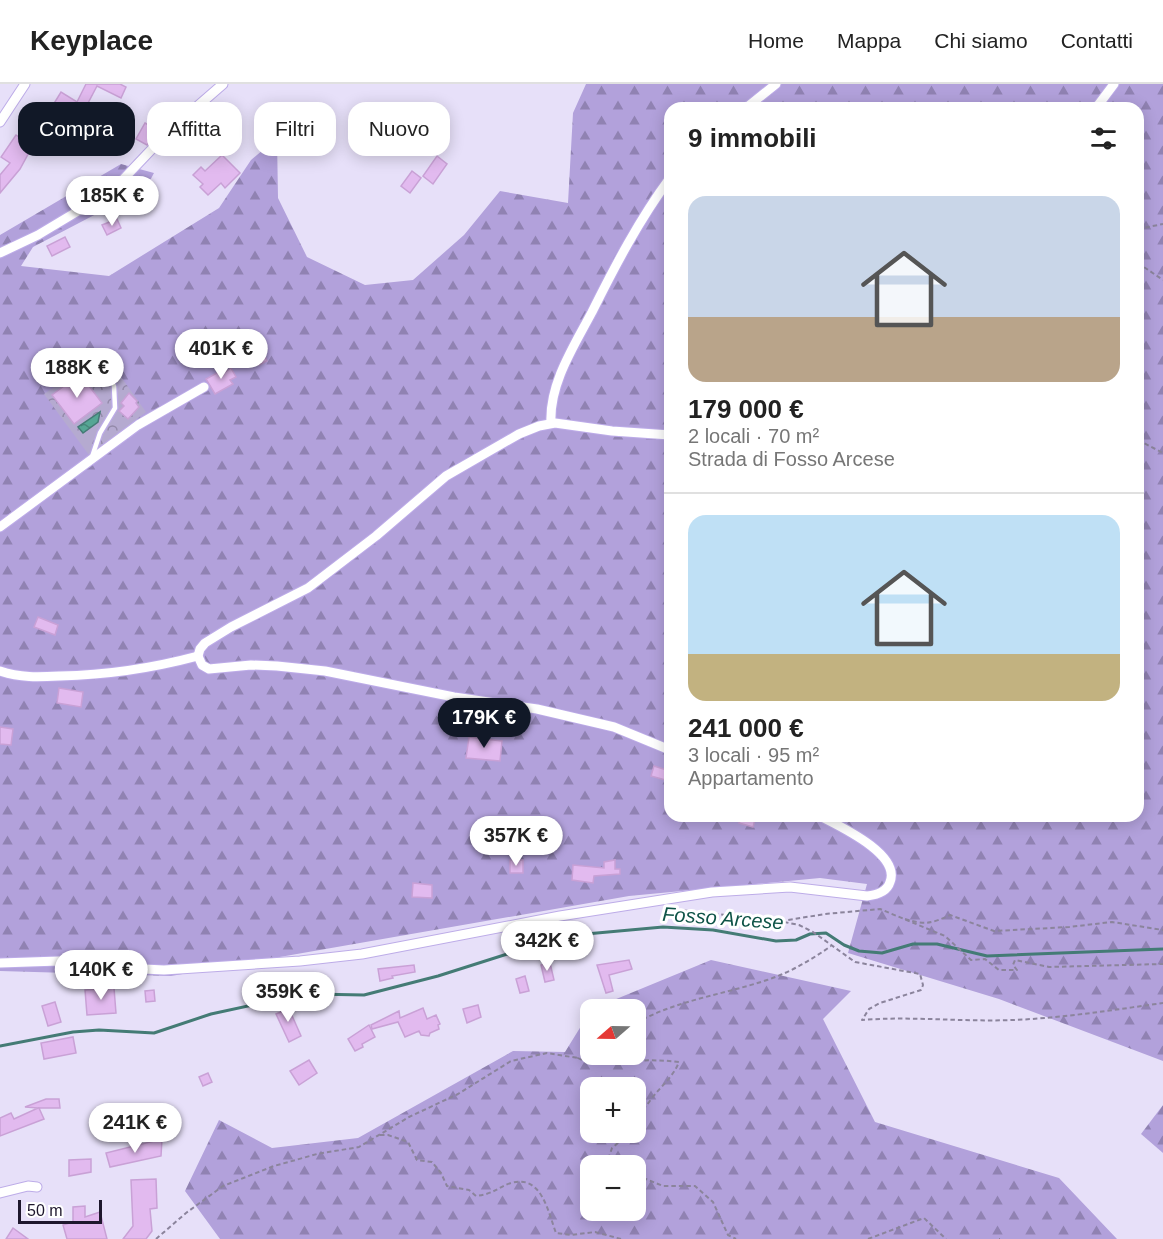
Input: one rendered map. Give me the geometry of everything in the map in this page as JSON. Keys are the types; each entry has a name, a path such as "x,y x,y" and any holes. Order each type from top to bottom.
{"street":[{"path":"0,122 25,84"},
{"path":"0,252 38,235 113,190 169,131 224,84"},
{"path":"754,102 776,84"},
{"path":"1100,102 1114,84"},
{"path":"551,423 552,401 570,355 616,265 664,187"},
{"path":"0,527 155,414 204,387"},
{"path":"664,435 551,423 519,434 462,466 439,482 376,536 308,588 218,635 202,646 198,656 202,664 209,669 259,665 285,666 368,679 465,699 547,710 614,727 664,748"},
{"path":"0,671 25,676 94,675 153,667 198,656"},
{"path":"0,963 59,961 123,968 174,970 334,958 371,953 560,916 712,892 767,887 815,889 867,896 876,895 887,888 891,881 891,874 883,857 855,835 831,822"},
{"path":"0,1193 28,1186 37,1187"}],"lane":[{"path":"91,459 100,433 115,408 114,386"}],"path":[{"path":"1144,228 1163,224"},
{"path":"1144,267 1163,280"},
{"path":"1144,443 1163,453"},
{"path":"653,902 674,911 782,921 799,925 855,962 920,974 921,990 868,1009 862,1020 893,1017 1013,1020 1093,1013 1163,1003"},
{"path":"782,921 880,909 945,936 971,960 985,959 999,970 1017,970 1013,965 1015,960 1049,967 1163,964"},
{"path":"896,916 921,924 933,923 950,915 994,931 1112,922 1163,930"},
{"path":"646,1018 685,1001 767,980 801,967 831,946"},
{"path":"156,1239 223,1186 274,1166 317,1154 359,1147 409,1117 458,1094 511,1061 547,1053 578,1058 585,1062 679,1062 675,1073 646,1108"},
{"path":"379,1136 388,1135 408,1142 417,1160 432,1162 441,1173 447,1186 469,1190 477,1196 489,1195 512,1182 530,1183 540,1191 556,1233 571,1235 595,1232 621,1239"},
{"path":"610,1155 612,1148 618,1143"},
{"path":"646,1179 663,1186 695,1186 713,1202 728,1235 736,1239"},
{"path":"868,1239 924,1218 946,1239"}],"green space":[{"path":"586,84 1163,84 1163,1061 999,999 848,953 867,884 820,878 629,896 171,976 0,971 0,235 121,164 154,173 146,188 33,247 21,266 109,276 219,208 256,156 277,156 278,198 307,257 365,285 413,280 464,235 500,191 568,203 573,113"},
{"path":"104,353 146,412 89,455 44,394","holes":["79,374 101,403 74,424 52,395"]},
{"path":"711,960 851,991 823,1019 875,1122 1059,1178 1117,1239 220,1239 185,1191 219,1120 272,1148 358,1138 513,1051 565,1052 580,1028 580,1065 646,1065 646,999 616,999"},
{"path":"1163,1105 1163,1153 1141,1134"}],"water":[{"path":"100,412 98,422 83,433 78,427"}],"building":[{"path":"86,84 120,84 126,87 121,98 97,86 89,102 77,102"},
{"path":"61,92 77,102 55,102"},
{"path":"145,123 147,124 147,145 136,139"},
{"path":"16,135 18,136 18,156 27,156 20,169 0,193 0,175 10,163 1,157"},
{"path":"223,156 240,173 225,188 221,183 208,195 200,187 203,184 193,175 201,167 205,171"},
{"path":"437,156 447,164 433,184 423,176"},
{"path":"412,171 421,178 410,193 401,186"},
{"path":"117,219 121,228 107,235 102,225"},
{"path":"65,237 70,247 52,256 47,246"},
{"path":"262,350 267,361 259,365 254,354"},
{"path":"231,368 236,377 230,380 233,384 215,394 206,379 224,369 225,372"},
{"path":"80,374 102,403 74,424 52,395"},
{"path":"129,393 137,401 139,407 128,419 119,411 124,406 121,403"},
{"path":"38,617 58,625 55,635 34,627"},
{"path":"59,688 83,692 81,707 57,703"},
{"path":"0,727 13,729 11,745 0,744"},
{"path":"469,737 502,741 500,761 466,758"},
{"path":"654,766 664,769 664,780 651,776"},
{"path":"739,822 754,822 753,827"},
{"path":"510,860 523,860 523,873 510,873"},
{"path":"615,860 615,869 620,869 620,874 594,876 593,883 572,880 573,865 604,868 604,862"},
{"path":"413,883 432,885 432,898 412,897"},
{"path":"629,960 632,969 609,975 613,991 606,993 597,965"},
{"path":"550,963 554,980 545,982 541,965"},
{"path":"414,965 415,972 392,976 393,978 380,981 378,969"},
{"path":"525,976 529,991 520,993 516,979"},
{"path":"114,988 116,1013 87,1015 85,990"},
{"path":"154,990 155,1001 146,1002 145,991"},
{"path":"55,1002 61,1022 48,1026 42,1006"},
{"path":"286,1002 301,1036 289,1042 276,1014 281,1012 278,1005"},
{"path":"478,1005 481,1017 467,1023 463,1009"},
{"path":"423,1008 427,1019 436,1015 440,1024 439,1029 430,1033 429,1036 421,1035 419,1031 405,1037 398,1022 372,1029 371,1025 399,1011 400,1018"},
{"path":"369,1025 375,1037 355,1051 348,1039"},
{"path":"73,1037 76,1053 44,1059 41,1043"},
{"path":"309,1060 317,1073 299,1085 290,1071"},
{"path":"208,1073 212,1082 203,1086 199,1077"},
{"path":"46,1099 59,1099 60,1108 39,1108 44,1119 0,1136 0,1118 11,1113 14,1119 38,1108 25,1107"},
{"path":"162,1139 161,1156 110,1167 106,1153"},
{"path":"91,1159 91,1172 69,1176 69,1160"},
{"path":"156,1179 157,1208 150,1209 152,1231 146,1239 123,1239 133,1226 131,1180"},
{"path":"85,1206 85,1217 100,1212 107,1239 67,1239 63,1225 73,1222 73,1207"},
{"path":"13,1228 28,1239 6,1239"}],"waterway":[{"name":"Fosso Arcese","path":"0,1046 73,1032 99,1030 154,1033 211,1014 266,1002 312,994 364,995 438,976 564,936 663,927 713,930 776,941 796,940 810,934 826,933 844,945 859,951 882,953 913,944 937,944 987,956 1163,949"}]}
